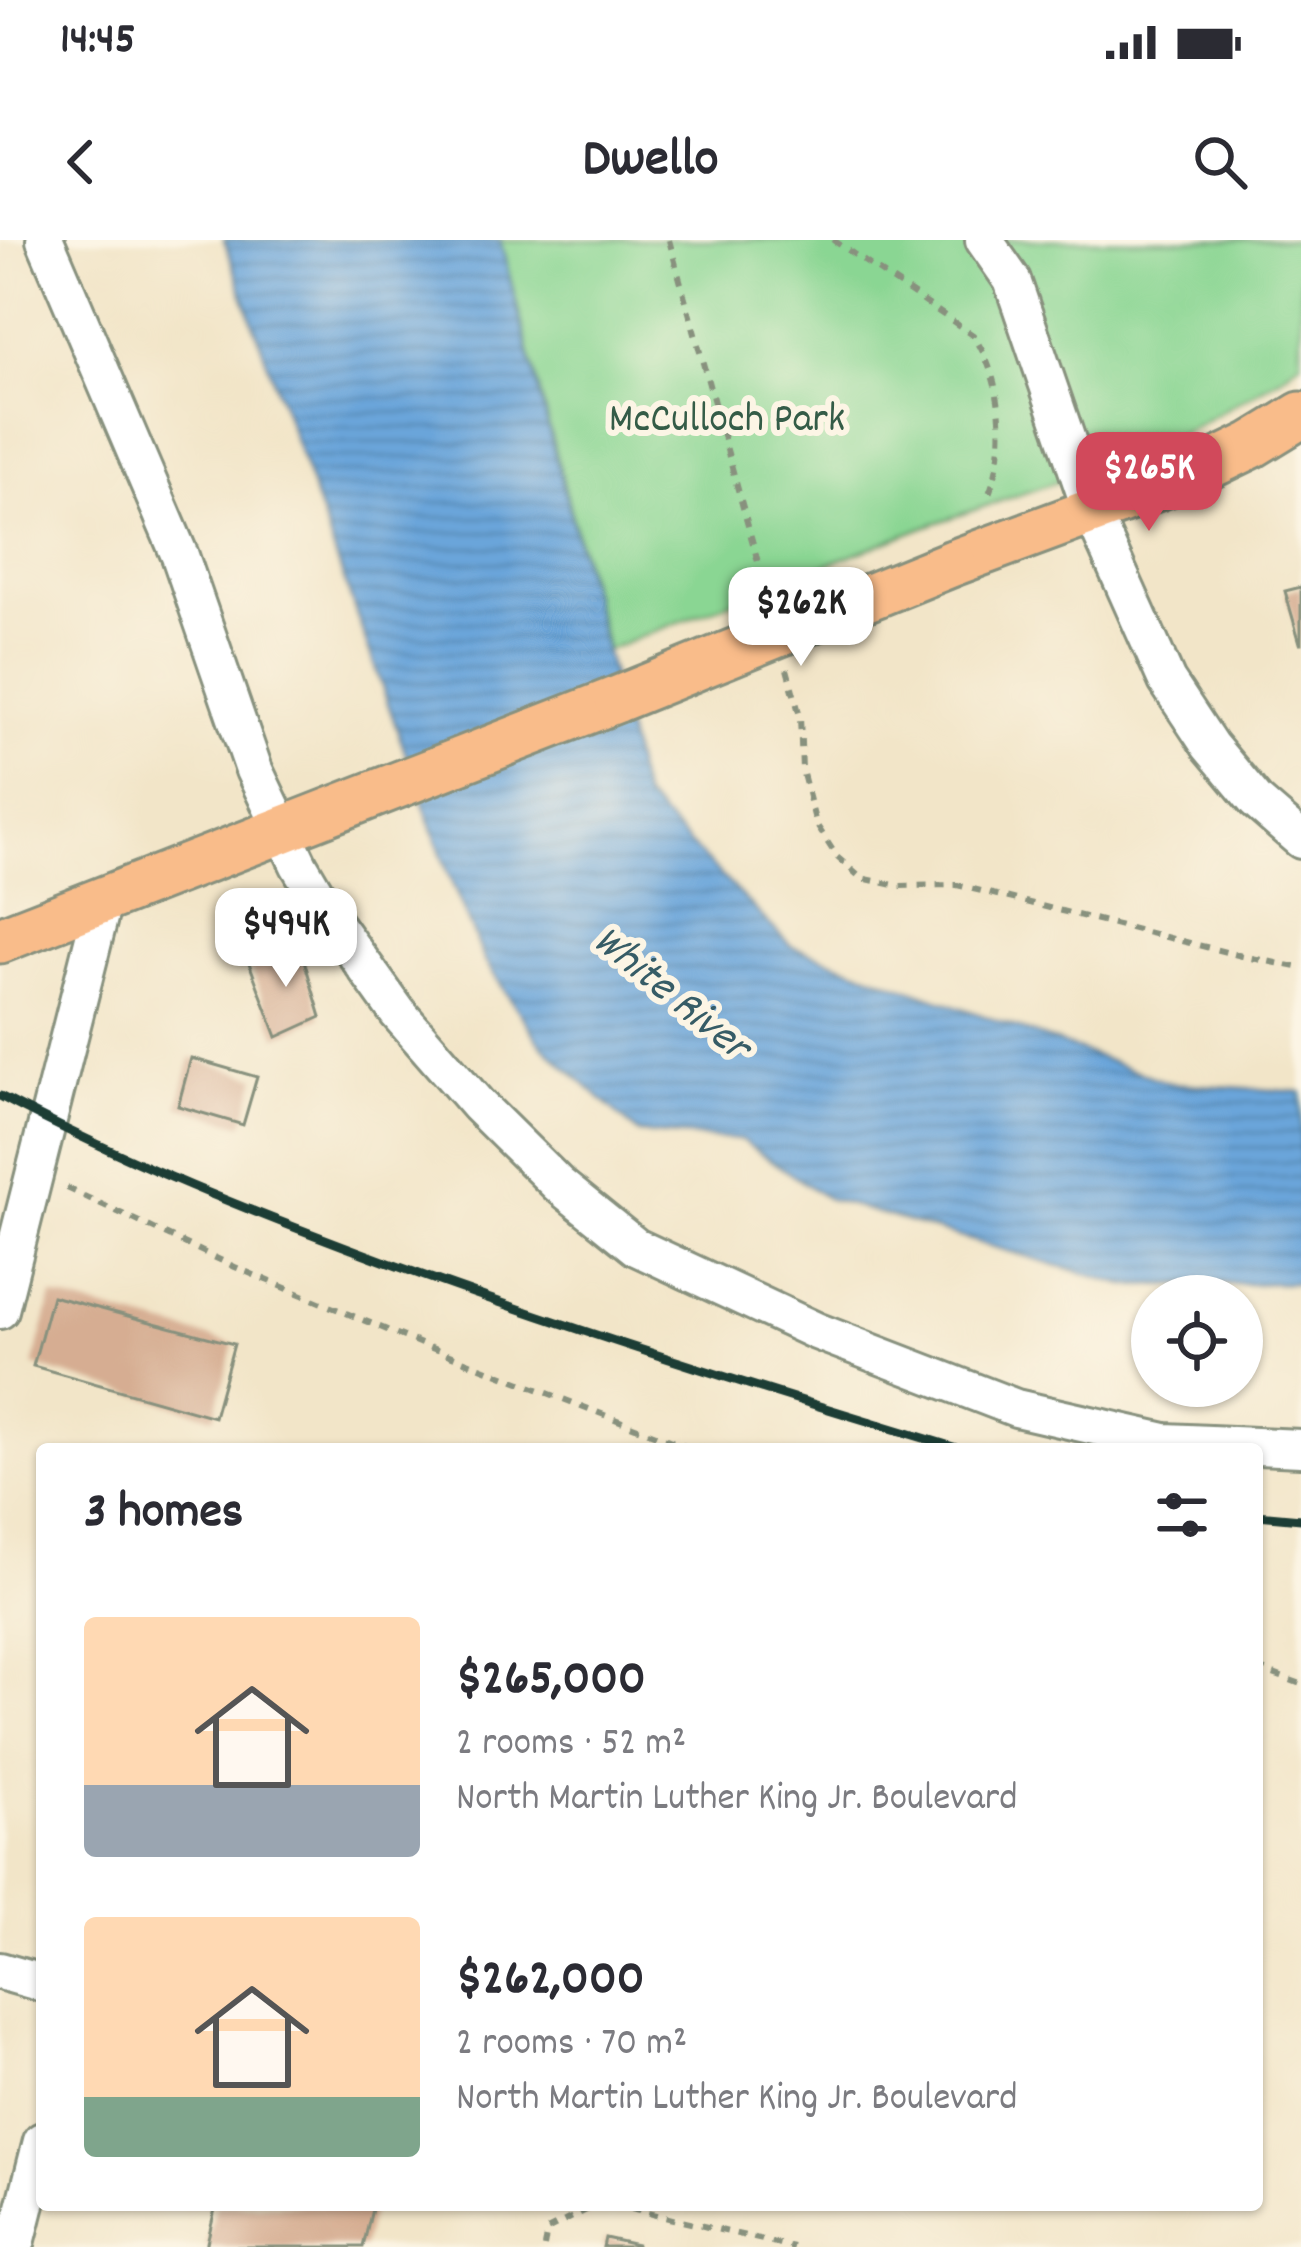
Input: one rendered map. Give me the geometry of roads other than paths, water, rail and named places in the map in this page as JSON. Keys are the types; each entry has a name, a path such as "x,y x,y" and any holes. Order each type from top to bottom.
{"main road":[{"path":"0,940 953,563 1188,476 1301,415"}],"street":[{"path":"46,240 180,556 254,770 296,826 330,918 398,1013 478,1105 559,1185 636,1246 815,1331 1016,1408 1188,1443"},
{"path":"984,240 1012,280 1092,513 1167,681 1210,746 1256,801 1301,840"},
{"path":"0,1310 104,898"},
{"path":"1263,1446 1301,1448"},
{"path":"0,1971 36,1981"},
{"path":"15,2247 36,2164"}],"water":[{"name":"White River","path":"224,240 500,240 643,797 791,946 1169,1083 1301,1092 1301,1283 1263,1284 1263,1275 1131,1275 1128,1286 826,1198 741,1140 638,1133 541,1044 485,961 449,876"}],"railway":[{"path":"0,1096 190,1185 386,1262 672,1360 941,1443"},
{"path":"1263,1516 1301,1519"}],"park label":[{"name":"McCulloch Park","path":"727,415"}]}
